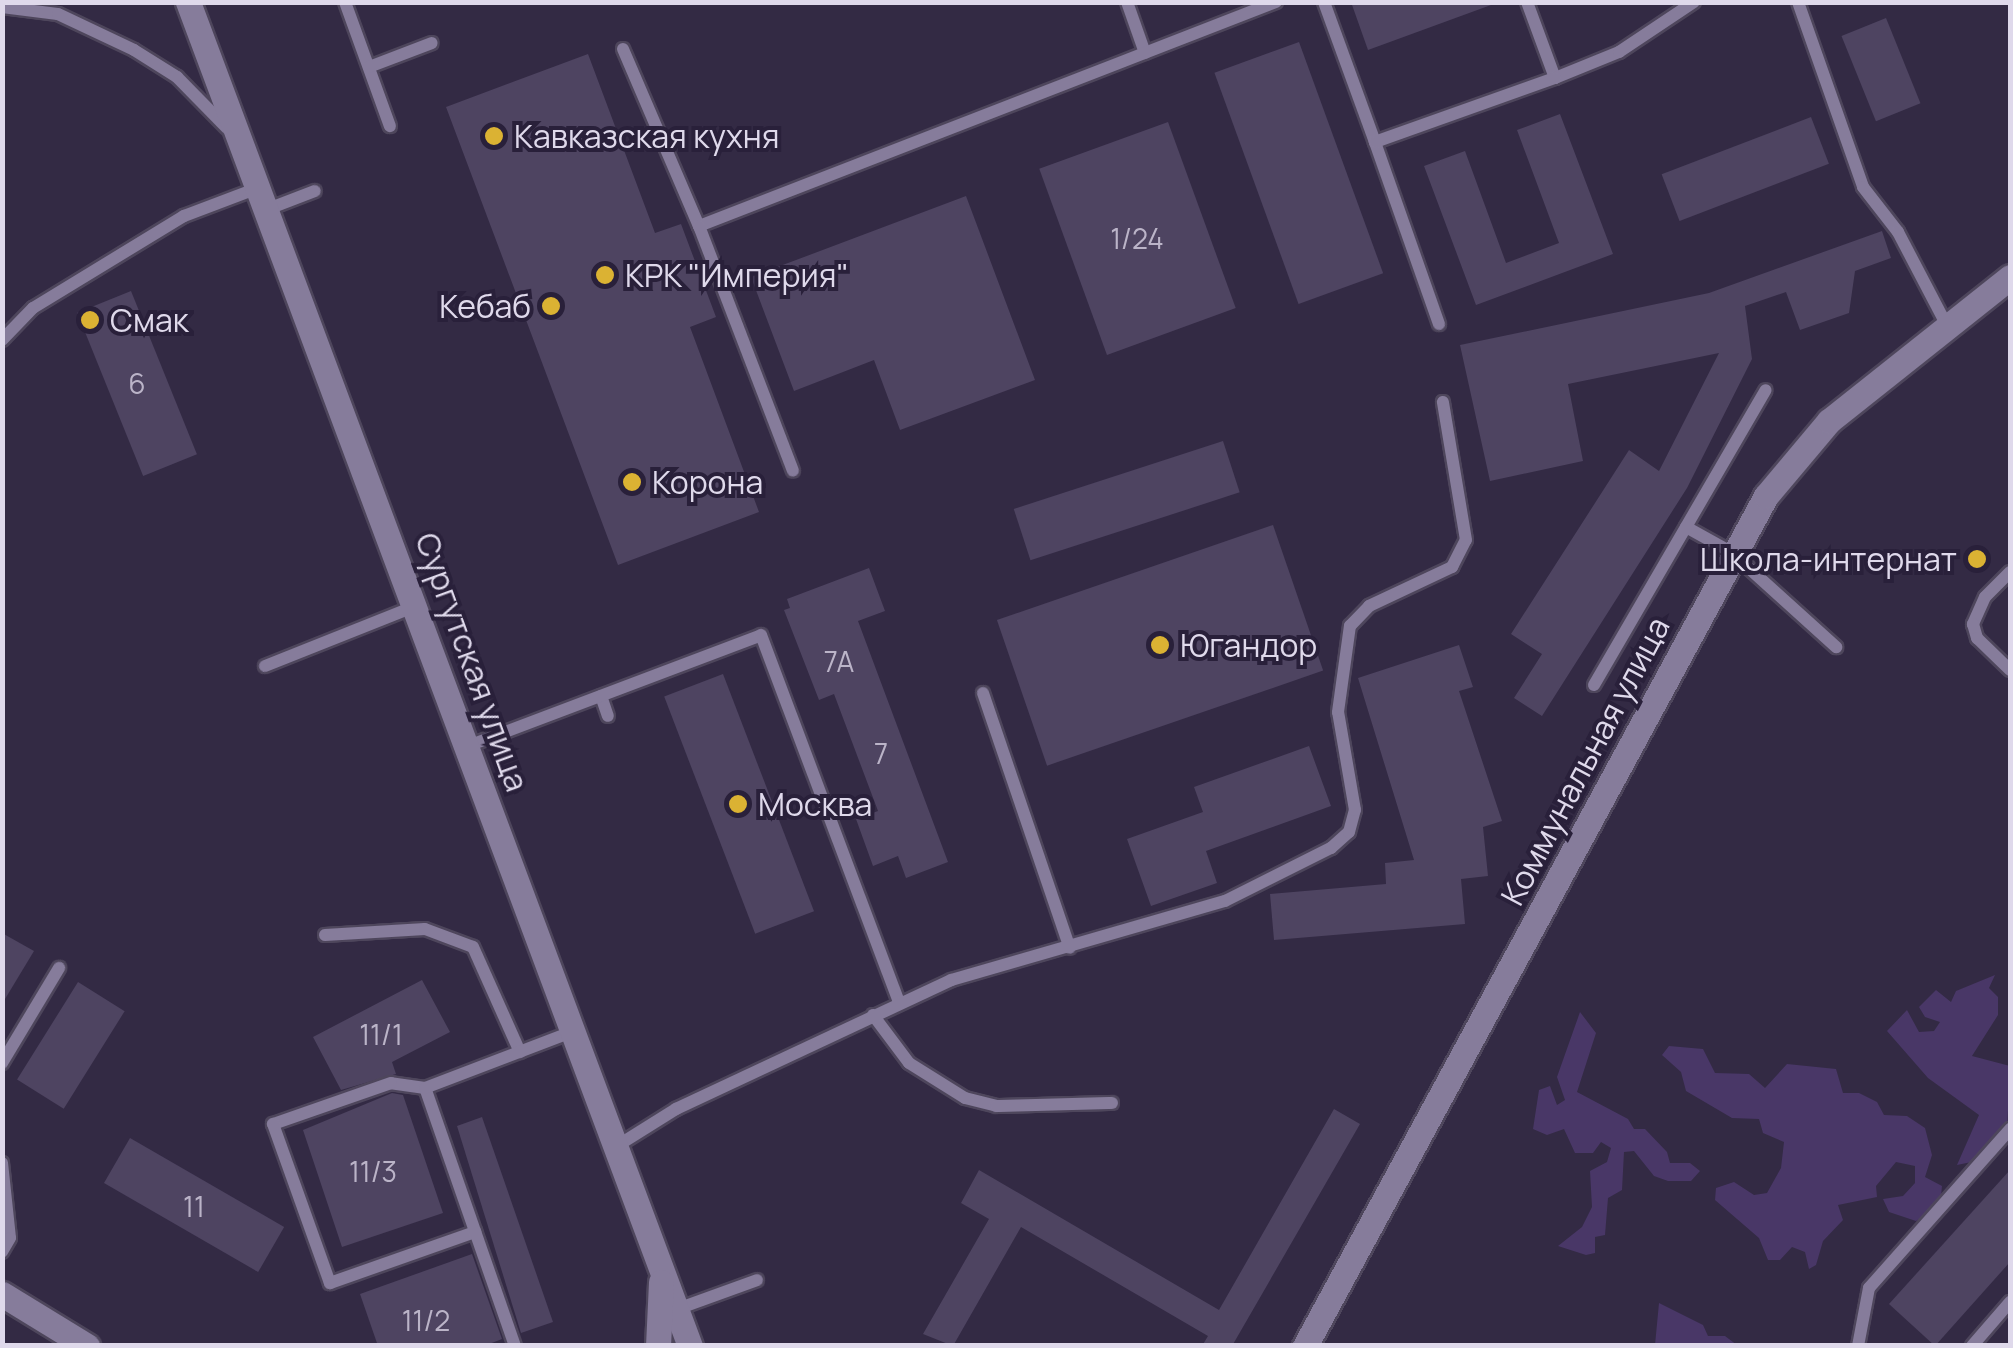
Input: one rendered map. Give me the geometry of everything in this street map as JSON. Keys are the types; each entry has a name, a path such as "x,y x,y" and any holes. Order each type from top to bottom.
{"main road":[{"name":"Сургутская улица","path":"188,4 264,198 690,1346"},
{"name":"Коммунальная улица","path":"1304,1346 1731,552 1766,496 1829,421 1946,324 2010,277"},
{"path":"658,1346 662,1267"},
{"path":"5,1302 87,1346"}],"lane":[{"path":"344,2 390,126"},
{"path":"1127,2 1145,53"},
{"path":"699,226 1276,2"},
{"path":"1324,2 1438,324"},
{"path":"1527,2 1556,78"},
{"path":"1375,142 1619,52 1694,2"},
{"path":"1798,2 1863,186 1898,232 1946,324"},
{"path":"2,7 58,14 134,50 177,76 246,151"},
{"path":"368,67 432,43"},
{"path":"623,49 699,226 793,471"},
{"path":"2,340 33,308 184,216 315,191"},
{"path":"1594,685 1766,390"},
{"path":"617,1146 676,1109 899,1003 993,964 1070,948 1226,901 1331,848 1349,832 1355,810 1338,712 1350,626 1369,606 1452,567 1466,540 1443,402"},
{"path":"1686,527 1731,552 1836,647"},
{"path":"2010,572 1985,597 1973,624 1977,638 2010,670"},
{"path":"265,666 416,606"},
{"path":"468,746 762,635 899,1003"},
{"path":"983,693 1070,948"},
{"path":"601,696 608,716"},
{"path":"325,935 425,929 473,947 487,966 520,1052"},
{"path":"2,1063 59,968"},
{"path":"873,1015 910,1063 966,1098 996,1106 1112,1103"},
{"path":"475,1232 330,1283 273,1124 391,1084 424,1088 574,1031"},
{"path":"424,1088 515,1346"},
{"path":"1858,1346 1857,1322 1869,1288 2010,1129"},
{"path":"2,1163 10,1238 2,1252"},
{"path":"677,1309 757,1280"},
{"path":"1972,1346 2010,1302"}],"shaded area":[{"path":"1995,975 1989,988 1998,997 1998,1015 1972,1056 2010,1066 2007,1132 1981,1160 1957,1165 1979,1115 1928,1078 1887,1031 1907,1010 1919,1032 1934,1031 1940,1022 1925,1017 1919,1007 1936,990 1951,1002 1956,991"},
{"path":"1580,1012 1596,1033 1577,1092 1628,1119 1634,1129 1645,1129 1667,1152 1670,1163 1690,1163 1700,1171 1691,1181 1668,1181 1654,1176 1634,1151 1624,1152 1622,1190 1608,1198 1605,1235 1595,1237 1595,1253 1586,1255 1558,1246 1582,1227 1592,1207 1590,1171 1607,1162 1611,1148 1601,1142 1593,1153 1575,1153 1564,1129 1547,1135 1533,1129 1539,1090 1550,1086 1557,1105 1565,1100 1557,1077"},
{"path":"1669,1046 1703,1049 1715,1073 1749,1074 1765,1088 1787,1064 1836,1069 1843,1093 1859,1093 1877,1102 1884,1115 1907,1116 1925,1128 1932,1155 1925,1177 1942,1186 1940,1206 1916,1221 1889,1212 1883,1199 1903,1196 1915,1183 1915,1166 1896,1162 1876,1186 1877,1197 1838,1205 1843,1220 1823,1241 1816,1265 1809,1269 1805,1252 1792,1247 1780,1260 1768,1260 1759,1238 1715,1200 1716,1188 1734,1182 1754,1195 1767,1193 1781,1168 1784,1142 1763,1133 1759,1119 1732,1118 1686,1091 1681,1072 1662,1055"},
{"path":"1659,1303 1703,1325 1708,1336 1725,1336 1737,1345 1655,1345"}],"building":[{"path":"1351,2 1491,2 1491,5 1368,50"},
{"path":"1886,18 1920,103 1876,121 1841,36"},
{"path":"1299,42 1383,273 1299,304 1214,73"},
{"name":"КРК \"Империя\"","path":"588,54 655,233 681,224 716,317 690,327 759,512 618,565 446,107"},
{"path":"1560,114 1613,254 1476,305 1424,166 1465,151 1506,263 1559,243 1517,130"},
{"path":"1811,117 1829,164 1680,221 1662,174"},
{"path":"1168,122 1236,308 1107,355 1039,169"},
{"path":"966,196 1035,380 900,430 874,360 794,391 751,277"},
{"path":"1882,231 1891,258 1855,271 1849,313 1800,330 1786,292 1745,306 1752,359 1687,488 1542,716 1514,698 1542,654 1511,634 1629,450 1659,471 1719,353 1568,384 1583,461 1490,481 1460,345 1709,293"},
{"path":"131,291 197,454 143,476 77,313"},
{"path":"1223,441 1240,492 1030,560 1014,509"},
{"name":"Югандор","path":"1273,525 1323,671 1047,766 997,620"},
{"path":"869,568 885,611 858,621 948,862 906,878 898,856 873,866 856,819 878,811 834,694 819,700 784,610 790,608 787,599"},
{"path":"1459,645 1473,687 1459,691 1502,821 1483,827 1488,876 1461,879 1465,924 1274,940 1270,894 1386,884 1385,863 1414,860 1358,678"},
{"path":"723,674 814,911 755,934 664,697"},
{"path":"1309,746 1331,806 1206,851 1217,883 1151,906 1127,839 1203,812 1194,787"},
{"path":"2,933 34,951 2,1004"},
{"path":"422,980 450,1032 392,1062 396,1074 341,1090 313,1037"},
{"path":"78,982 125,1011 64,1109 17,1080"},
{"path":"392,1093 403,1095 443,1213 342,1247 303,1130"},
{"path":"1334,1109 1360,1124 1232,1346 1202,1346 1208,1336 1021,1227 953,1346 923,1334 989,1219 961,1203 979,1170 1219,1310"},
{"path":"482,1117 553,1322 521,1333 457,1126"},
{"path":"130,1138 284,1227 258,1272 104,1183"},
{"path":"2010,1170 2010,1262 1935,1346 1889,1304"},
{"path":"472,1254 502,1339 484,1346 378,1346 360,1294"}],"place":[{"name":"Кавказская кухня","path":"494,136"},
{"name":"КРК \"Империя\"","path":"605,275"},
{"name":"Кебаб","path":"551,306"},
{"name":"Смак","path":"90,320"},
{"name":"Корона","path":"632,482"},
{"name":"Школа-интернат","path":"1977,559"},
{"name":"Югандор","path":"1160,645"},
{"name":"Москва","path":"738,804"}]}
